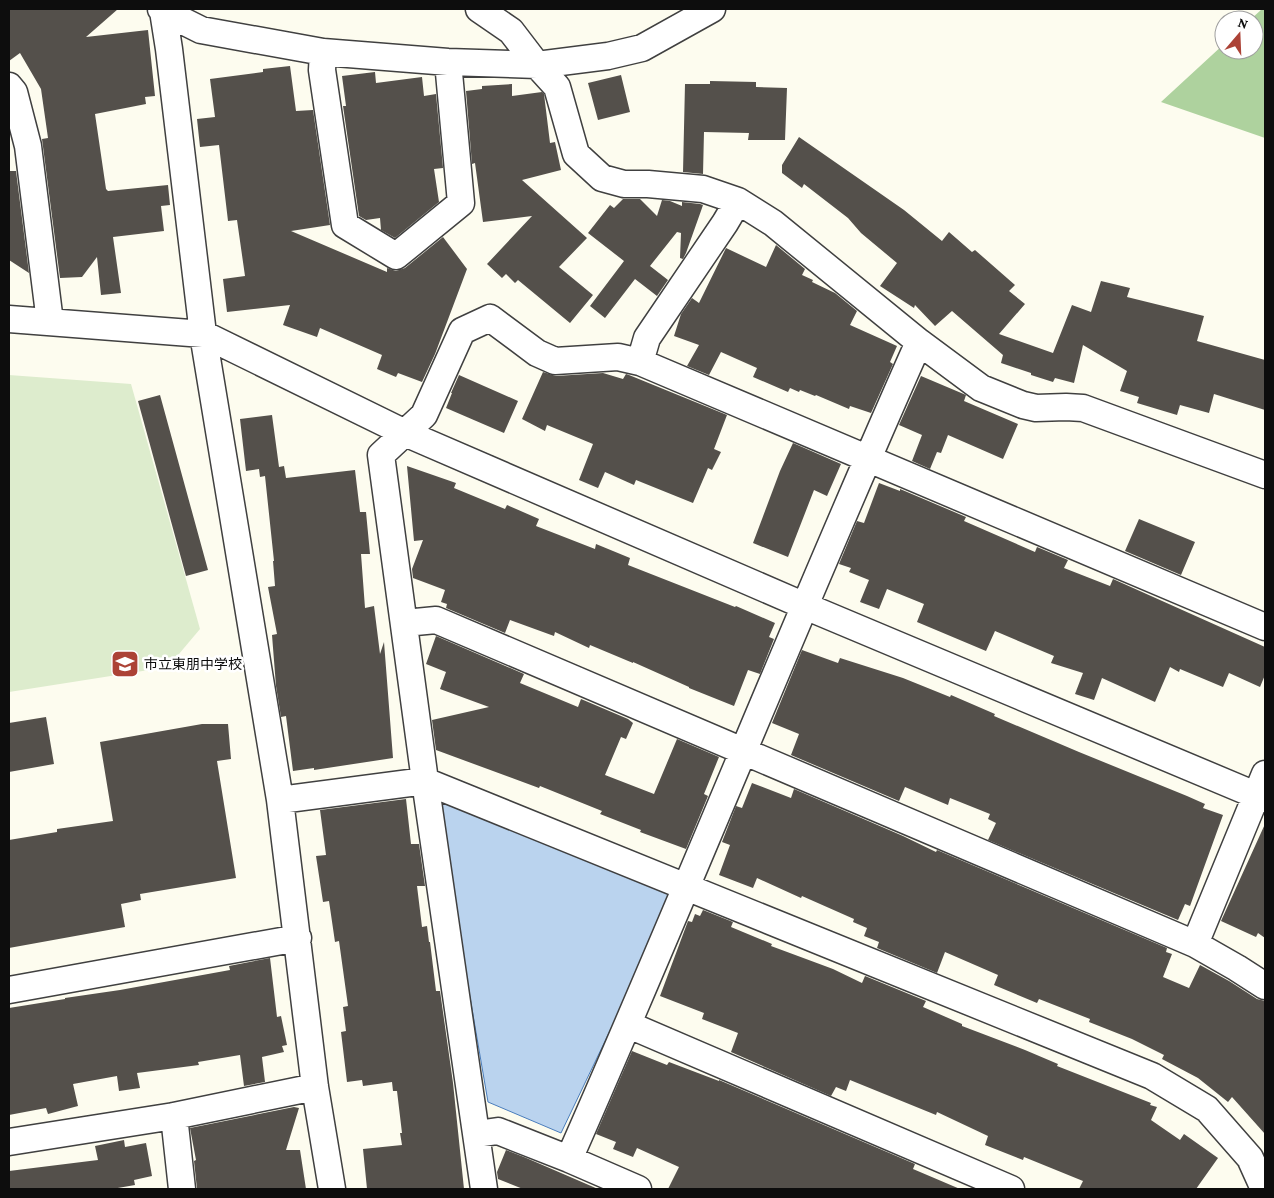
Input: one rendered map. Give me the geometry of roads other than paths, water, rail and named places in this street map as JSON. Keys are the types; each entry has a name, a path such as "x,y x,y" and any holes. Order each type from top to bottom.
{"street":[{"path":"162,9 201,30 323,52 448,62 537,66 608,56 642,48 712,9"},
{"path":"162,9 169,49 203,334 280,800 315,1087 332,1189"},
{"path":"479,9 511,31 537,66 556,87 576,154 602,178 624,184 648,184 703,189 738,201 773,223 919,342 981,388 1023,405 1036,408 1083,408 1265,474"},
{"path":"323,52 322,70 345,225 396,256 462,203 448,62"},
{"path":"9,86 14,92 18,146 50,322"},
{"path":"640,362 647,338 738,201"},
{"path":"9,318 203,334 406,433 805,606 1262,789 1195,944"},
{"path":"484,1189 425,781 381,456 424,415 462,331 490,318 538,353 556,361 618,357 640,362 1265,627"},
{"path":"570,1159 629,1025 867,458 919,342"},
{"path":"405,623 436,620 1195,944 1238,968 1265,986"},
{"path":"280,800 425,781 1152,1076 1207,1109 1250,1158 1264,1189"},
{"path":"9,990 298,938"},
{"path":"629,1025 1011,1189"},
{"path":"9,1142 174,1116 315,1087"},
{"path":"174,1116 182,1189"},
{"path":"477,1134 498,1131 570,1159 638,1189"}],"water":[{"path":"435,793 676,893 561,1133 488,1102"}],"place":[{"name":"市立東朋中学校","path":"125,664"}]}
